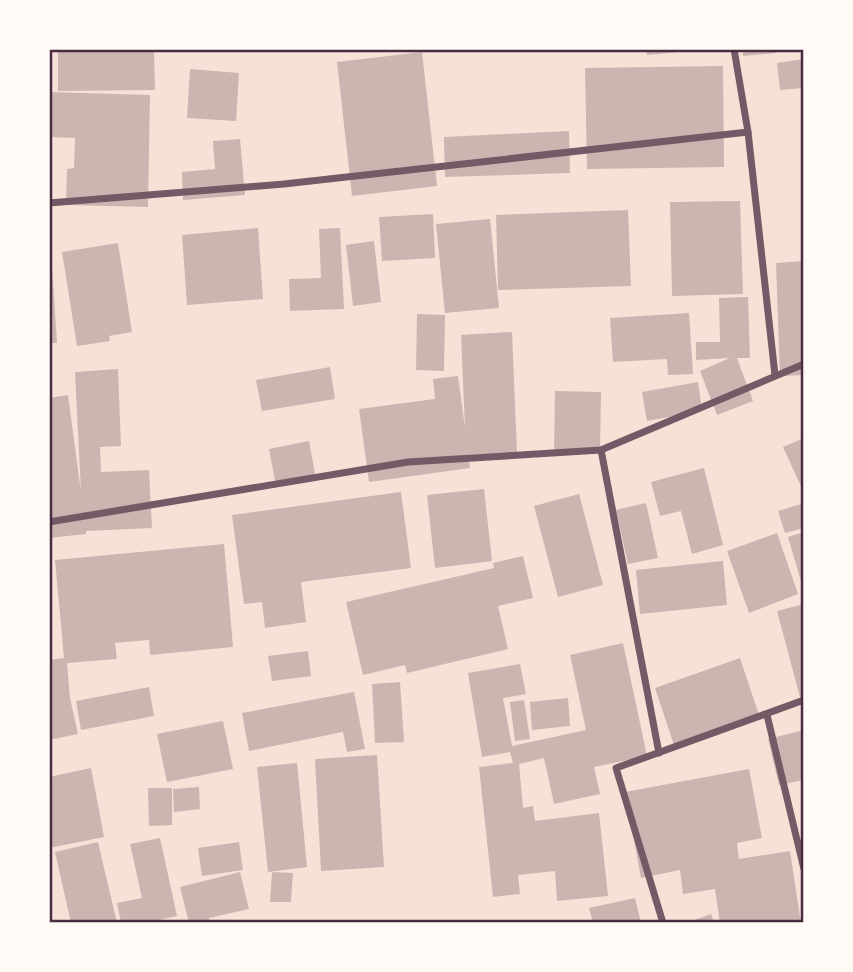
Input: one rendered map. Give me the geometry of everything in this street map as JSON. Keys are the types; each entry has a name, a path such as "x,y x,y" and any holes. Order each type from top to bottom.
{"street":[{"path":"734,49 748,132 775,376"},
{"path":"49,203 284,184 748,132"},
{"path":"49,522 408,462 601,450 804,364"},
{"path":"601,450 659,752"},
{"path":"663,923 616,768 767,715 804,699"},
{"path":"767,715 804,869"}],"building":[{"path":"58,49 154,49 155,90 58,91"},
{"path":"646,49 690,49 690,51 647,55"},
{"path":"743,49 776,49 776,53 743,56"},
{"path":"422,52 437,186 352,196 337,62"},
{"path":"804,59 804,88 780,90 777,63"},
{"path":"723,66 724,167 587,169 585,68"},
{"path":"190,69 239,73 236,121 187,118"},
{"path":"49,92 150,95 148,207 66,205 67,169 74,168 75,138 49,137"},
{"path":"569,131 570,173 445,177 444,137"},
{"path":"240,139 245,195 183,200 182,172 215,169 213,141"},
{"path":"740,201 743,294 672,296 670,202"},
{"path":"628,210 631,286 498,290 496,215"},
{"path":"433,214 435,258 382,261 379,217"},
{"path":"490,219 499,308 445,313 436,224"},
{"path":"258,228 263,299 187,305 182,235"},
{"path":"340,228 344,309 290,311 289,279 321,278 319,229"},
{"path":"374,241 381,302 353,306 346,245"},
{"path":"118,243 132,332 109,336 110,341 77,346 62,252"},
{"path":"51,249 57,343 49,343"},
{"path":"804,261 804,375 780,376 776,263"},
{"path":"748,297 750,358 737,358 753,401 717,415 700,371 730,358 696,360 696,342 720,342 719,298"},
{"path":"689,313 693,374 668,375 667,359 613,362 610,318"},
{"path":"417,314 445,315 444,371 416,370"},
{"path":"512,332 517,453 468,455 470,468 369,482 359,409 435,399 433,379 458,376 465,428 461,335"},
{"path":"330,367 335,399 262,411 256,380"},
{"path":"118,369 121,446 100,447 101,472 149,470 152,528 86,531 86,534 49,538 49,398 68,395 81,492 75,372"},
{"path":"698,382 702,411 647,421 642,392"},
{"path":"555,391 601,392 600,451 554,451"},
{"path":"804,438 804,493 783,447"},
{"path":"309,441 316,479 276,486 269,449"},
{"path":"704,468 723,545 692,554 681,511 660,516 651,482"},
{"path":"484,489 492,561 435,568 427,495"},
{"path":"401,492 411,568 301,582 306,622 265,628 262,602 244,604 232,515"},
{"path":"579,494 603,585 558,597 534,506"},
{"path":"646,503 658,558 628,564 616,510"},
{"path":"804,503 804,528 785,533 778,511"},
{"path":"804,532 804,588 803,588 788,537"},
{"path":"777,533 798,594 749,613 727,551"},
{"path":"224,544 233,647 150,655 149,640 115,643 117,659 67,663 70,698 78,734 49,740 49,660 64,658 55,560"},
{"path":"523,556 533,598 498,606 508,649 407,673 405,665 363,675 346,602 494,568 493,563"},
{"path":"723,561 727,605 640,614 636,570"},
{"path":"804,604 804,700 801,701 777,611"},
{"path":"623,643 647,756 594,767 600,794 554,804 544,758 519,764 523,808 533,806 535,821 599,813 608,896 557,901 555,871 518,875 520,894 493,897 479,767 513,763 510,752 482,757 468,673 520,664 526,694 503,698 512,746 586,730 570,655"},
{"path":"308,651 311,676 272,681 268,656"},
{"path":"740,658 759,715 674,745 655,688"},
{"path":"400,682 404,742 375,743 372,684"},
{"path":"149,687 154,716 81,730 76,701"},
{"path":"354,692 365,749 347,752 343,732 249,751 242,713"},
{"path":"568,698 570,726 532,730 530,702"},
{"path":"524,700 530,739 515,741 510,702"},
{"path":"223,721 233,769 167,782 157,734"},
{"path":"804,730 804,780 779,785 768,739"},
{"path":"377,755 384,867 321,871 315,759"},
{"path":"297,763 307,867 268,872 257,767"},
{"path":"91,768 104,837 49,848 49,777"},
{"path":"749,769 762,838 737,843 739,859 790,851 801,923 720,923 715,889 683,894 680,870 641,878 625,792"},
{"path":"199,787 200,809 174,812 173,789"},
{"path":"148,788 172,788 172,825 149,826"},
{"path":"160,838 177,916 145,923 121,923 117,903 142,898 130,844"},
{"path":"98,842 117,923 71,923 55,852"},
{"path":"239,842 243,870 202,876 198,848"},
{"path":"240,872 249,909 209,918 210,923 189,923 180,887"},
{"path":"272,872 293,873 291,902 270,902"},
{"path":"635,898 641,923 593,923 589,908"},
{"path":"711,914 714,923 686,923"}]}
